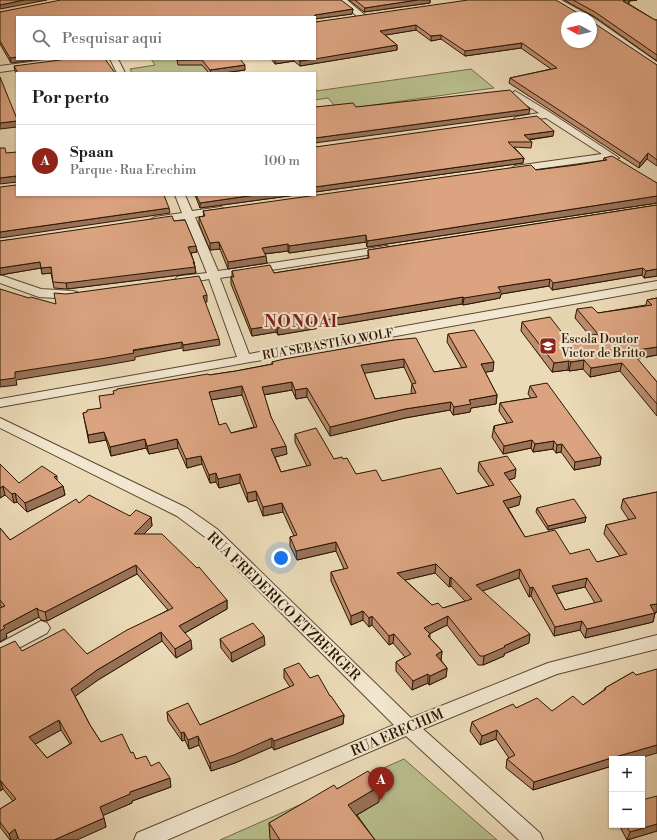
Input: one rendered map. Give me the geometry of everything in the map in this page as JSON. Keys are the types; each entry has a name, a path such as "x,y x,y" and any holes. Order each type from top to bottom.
{"street":[{"path":"342,0 362,16"},
{"path":"555,0 576,12"},
{"path":"597,24 657,66"},
{"path":"0,69 64,60"},
{"path":"114,60 120,72"},
{"path":"515,94 624,165"},
{"path":"510,121 548,115"},
{"path":"501,171 611,156"},
{"path":"180,196 214,276 244,359"},
{"path":"142,222 228,209"},
{"path":"167,282 394,248"},
{"path":"0,279 39,293 67,295 82,293"},
{"name":"RUA SEBASTIÃO WOLF","path":"0,404 657,285"},
{"name":"RUA FREDERICO ETZBERGER","path":"2,424 182,512 211,533 408,727 533,840"},
{"path":"0,651 41,628"},
{"name":"RUA ERECHIM","path":"144,840 408,727 554,668 657,642"}],"green space":[{"path":"152,60 213,60 224,72 132,72 130,69 155,65"},
{"path":"471,69 494,88 338,110 328,98 316,100 316,91"},
{"path":"404,759 497,840 220,840"}],"building":[{"path":"0,0 24,0 0,5"},
{"path":"61,0 341,0 353,9 314,16 16,16 16,57 10,58 0,41 0,12"},
{"path":"355,0 417,0 365,8"},
{"path":"468,0 556,0 576,12 561,12 561,48 597,48 597,25 657,65 657,160 648,153 640,163 510,78 557,68 522,43 465,51 441,35 431,36 416,25 380,31 397,45 316,59 316,22"},
{"path":"573,0 626,0 623,1 657,20 657,55 597,12"},
{"path":"59,60 106,60 114,72 17,72 14,66"},
{"path":"202,60 241,60 245,65 210,70"},
{"path":"0,77 16,117 16,121 0,123"},
{"path":"510,90 530,109 316,138 316,107 353,103 356,107"},
{"path":"537,116 554,131 524,135 532,142 508,142 524,158 316,187 316,147"},
{"path":"0,148 5,148 6,153 16,152 16,176 0,178"},
{"path":"612,156 657,183 657,196 367,241 366,235 289,246 288,244 262,248 266,256 228,262 219,242 210,243 199,217 205,216 203,211 531,165 536,170 607,160 604,158"},
{"path":"16,185 16,196 164,196 169,208 0,232 0,187"},
{"path":"196,196 248,196 200,203"},
{"path":"657,205 657,269 646,271 643,268 553,283 550,279 498,287 501,292 277,328 276,325 251,329 231,277 234,277 232,271 270,265 274,273 369,258 368,250"},
{"path":"172,216 174,221 185,220 196,246 188,247 195,267 66,283 53,282 51,267 41,268 40,262 0,268 0,241"},
{"path":"199,276 207,295 203,296 219,339 183,345 182,342 133,350 134,353 15,372 15,378 0,380 0,289 56,304 54,293 66,294"},
{"path":"657,298 657,347 631,351 657,382 657,404 622,363 591,368 584,360 554,363 522,322 550,317 567,339 598,334 577,309 592,307 598,313 652,305 647,300"},
{"path":"474,330 494,362 481,364 497,395 469,400 471,404 454,407 451,402 405,409 330,427 307,388 295,390 292,382 262,387 271,417 286,446 271,449 281,472 311,465 295,434 316,428 334,459 342,457 343,459 347,458 356,474 376,470 382,481 441,468 457,494 494,485 479,462 507,456 516,469 504,473 521,496 503,501 525,537 555,530 570,554 589,549 597,562 627,554 606,525 636,518 623,499 657,492 657,604 650,605 655,613 587,629 582,621 555,627 533,587 530,588 520,569 476,585 530,634 504,646 505,647 484,656 480,656 448,616 424,628 430,634 428,636 442,651 436,655 447,668 430,676 428,674 413,681 396,662 411,654 394,634 389,636 372,616 369,618 363,611 351,616 331,572 348,568 336,542 296,551 290,537 297,535 282,503 263,507 256,491 247,493 240,474 218,479 216,473 209,475 201,456 186,459 177,439 147,446 145,439 110,447 104,432 88,435 83,413 87,412 87,410 101,408 99,396 114,394 113,391 117,389 208,374 236,371 273,364 272,362 284,359 394,340 416,338 434,372 467,367 448,334","holes":["404,359 416,383 412,384 416,393 375,399 361,365","242,386 257,427 231,433 226,423 219,425 209,392","436,564 472,599 443,608 438,603 432,605 397,573","587,578 602,601 565,610 552,586"]},
{"path":"547,383 601,457 575,462 562,444 557,445 554,441 535,444 532,440 504,446 493,429 495,429 494,426 513,422 500,403 537,397 530,386"},
{"path":"0,464 19,483 42,466 57,476 54,477 63,486 25,503 15,493 12,494 3,486 0,488"},
{"path":"89,495 130,516 136,510 151,517 134,534 162,534 197,568 199,567 227,600 179,626 191,640 175,649 161,632 97,670 71,689 101,742 122,734 131,753 133,752 136,759 146,756 151,766 159,762 170,778 130,792 130,794 100,807 104,818 54,840 19,840 15,829 9,834 0,822 0,809 16,799 0,780 0,648 15,641 22,651 64,629 87,654 127,630 173,608 136,565 45,612 37,608 3,626 5,628 0,631 0,608 5,606 0,600 0,528 10,540 76,499 79,503","holes":["59,720 72,743 47,758 29,737"]},
{"path":"574,499 586,517 548,526 537,508"},
{"path":"253,623 264,636 231,653 220,639"},
{"path":"299,663 310,678 318,675 330,696 344,715 274,741 272,738 234,755 210,763 198,736 188,740 184,732 181,733 167,712 188,703 200,725 294,685 284,669"},
{"path":"657,669 657,745 618,756 609,756 609,759 534,782 507,759 515,755 497,730 482,736 472,722 513,704 516,708 537,698 552,711 573,696 583,705 606,689 605,688 633,672 636,675"},
{"path":"368,771 380,786 348,805 375,840 280,840 269,823 334,785 337,789"},
{"path":"657,796 657,824 645,828 645,799"},
{"path":"628,828 644,828 630,832"}],"place":[{"name":"Escola Doutor Victor de Britto","path":"548,346"},
{"name":"Spaan","path":"381,800"}],"district":[{"name":"NONOAI","path":"301,321"}]}
